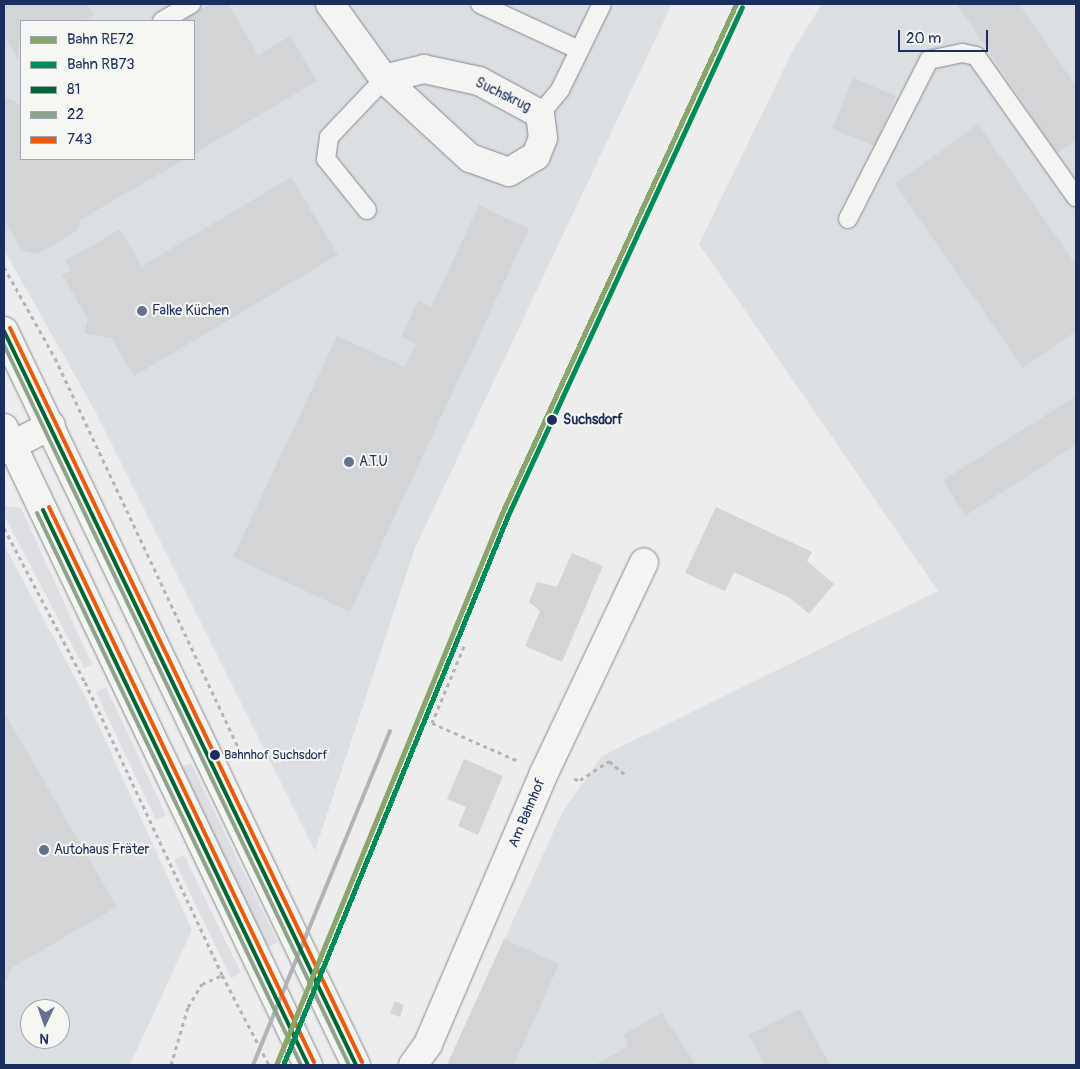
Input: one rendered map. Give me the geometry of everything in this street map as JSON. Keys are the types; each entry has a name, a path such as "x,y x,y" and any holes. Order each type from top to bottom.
{"main road":[{"name":"Suchskrug","path":"330,4 384,79 470,158 509,172 536,156 543,138 540,114 479,81 424,69 384,79"},
{"path":"4,331 51,425 356,1065"},
{"path":"51,425 7,441 308,1065"},
{"name":"Am Bahnhof","path":"413,1065 428,1044 544,773 644,562"}],"lane":[{"path":"164,20 191,4"},
{"path":"480,4 579,50"},
{"path":"540,114 560,90 602,4"},
{"path":"848,219 929,60 962,53 976,56 1076,197"},
{"path":"366,210 326,158 329,137 384,79"}],"path":[{"path":"4,267 55,358 198,658"},
{"path":"4,528 85,682 222,975 269,1065"},
{"path":"464,646 432,723 544,773 580,780 609,761 627,776"},
{"path":"171,1065 188,1007 202,984 222,975"}],"shaded area":[{"path":"4,4 672,4 415,548 315,851 94,409 4,250"},
{"path":"822,4 1076,4 1076,1065 447,1065 563,811 602,756 938,591 699,244 794,48"},
{"path":"4,506 21,508 92,664 84,668 4,515"},
{"path":"4,545 86,698 192,930 130,1065 4,1065"},
{"path":"106,687 166,815 156,820 96,692"},
{"path":"191,763 278,943 267,947 181,767"},
{"path":"184,855 241,973 231,978 174,860"}],"building":[{"path":"4,4 87,4 94,15 85,20 20,20 18,60 4,35"},
{"path":"210,4 228,4 258,55 290,36 317,81 195,153 195,20 182,20"},
{"path":"957,4 1019,4 1076,86 1076,140 1057,153"},
{"path":"853,78 896,96 875,146 832,129"},
{"path":"4,98 16,101 20,107 20,160 183,160 80,220 78,230 38,254 22,250 4,219"},
{"path":"978,124 1076,265 1076,331 1023,368 895,184"},
{"path":"291,177 338,255 134,376 111,338 84,334 88,319 62,275 71,270 65,261 120,229 142,266"},
{"name":"A.T.U","path":"479,205 529,229 350,612 233,557 337,336 405,367 416,344 401,337 418,301 431,307"},
{"path":"1076,396 1076,445 965,516 943,480"},
{"path":"716,507 812,552 807,561 834,584 809,614 790,598 734,572 725,591 685,573"},
{"path":"572,553 603,566 562,662 525,646 540,611 529,602 537,582 557,587"},
{"name":"Autohaus Fräter","path":"4,712 117,907 13,967 4,984"},
{"path":"464,759 503,776 478,835 458,826 466,807 447,799"},
{"path":"504,939 559,964 514,1065 447,1065"},
{"path":"395,1001 404,1005 400,1017 390,1013"},
{"path":"800,1009 830,1065 765,1065 749,1035"},
{"path":"662,1013 696,1065 595,1065 629,1046 623,1035"}],"railway":[{"path":"253,1065 390,731"}],"rail line":[{"name":"RE72","path":"276,1065 502,513 736,4"},
{"name":"RB73","path":"283,1065 508,515 742,7"}],"transit line":[{"name":"743","path":"10,328 362,1062"},
{"name":"81","path":"4,331 356,1065"},
{"name":"22","path":"4,345 349,1065"},
{"name":"743","path":"49,507 314,1062"},
{"name":"81","path":"43,510 308,1065"},
{"name":"22","path":"37,513 301,1065"}],"place":[{"name":"Falke Küchen","path":"142,311"},
{"name":"Suchsdorf","path":"552,420"},
{"name":"A.T.U","path":"349,462"},
{"name":"Bahnhof Suchsdorf","path":"215,755"},
{"name":"Autohaus Fräter","path":"44,850"}]}
